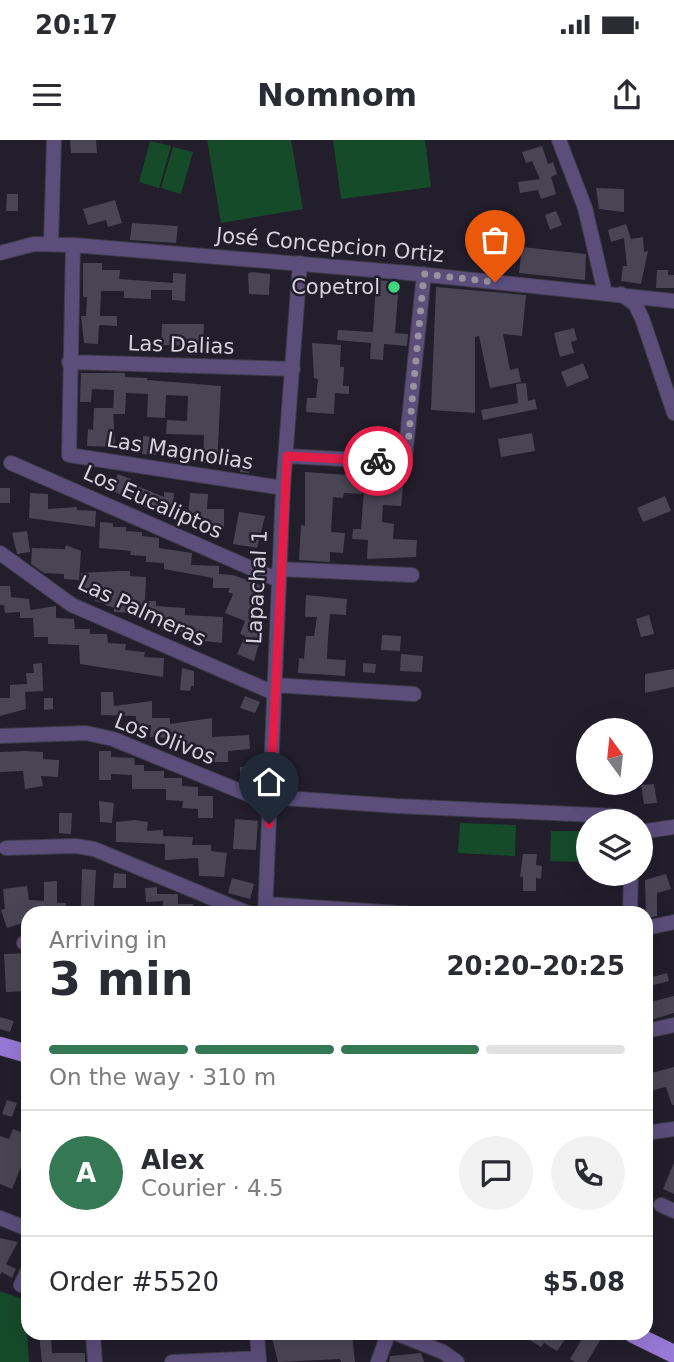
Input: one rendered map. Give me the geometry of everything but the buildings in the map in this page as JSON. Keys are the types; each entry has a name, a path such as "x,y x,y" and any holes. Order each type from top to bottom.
{"main road":[{"path":"0,1046 21,1052"},
{"path":"646,1340 674,1354"}],"street":[{"path":"51,244 54,140"},
{"path":"559,140 585,208 612,293 628,296 642,318 674,413"},
{"name":"José Concepcion Ortiz","path":"0,253 34,244 73,245 424,274 674,301"},
{"path":"69,362 73,245"},
{"name":"Lapachal 1","path":"265,906 283,488 300,263"},
{"path":"287,456 396,463 405,458 424,274"},
{"name":"Las Dalias","path":"69,362 293,369"},
{"name":"Las Magnolias","path":"69,362 67,450 70,456 283,488"},
{"name":"Los Eucaliptos","path":"11,463 279,575"},
{"name":"Las Palmeras","path":"0,553 72,605 274,689 414,694"},
{"path":"279,575 412,575"},
{"name":"Los Olivos","path":"0,736 86,733 113,739 270,800 576,814"},
{"path":"653,830 674,827"},
{"path":"6,848 76,846 94,849 231,906"},
{"path":"630,906 631,886"},
{"path":"653,926 674,922"},
{"path":"653,1030 674,1025"},
{"path":"653,1132 674,1129"},
{"path":"0,1218 21,1226"},
{"path":"93,1340 95,1362"},
{"path":"172,1362 259,1360 257,1340"},
{"path":"378,1362 386,1340"},
{"path":"413,1340 443,1352 457,1362"}],"green space":[{"path":"207,140 291,140 303,209 221,223"},
{"path":"333,140 425,140 431,187 341,199"},
{"path":"150,141 171,146 159,188 139,182"},
{"path":"173,147 193,152 181,194 161,188"},
{"path":"460,823 516,825 515,856 458,853"},
{"path":"551,831 576,831 576,862 550,861"},
{"path":"0,1291 21,1299 21,1340 28,1340 29,1362 0,1362"}],"way so far":[{"path":"378,461 396,463 407,455 424,274 495,282"}],"place":[{"name":"Copetrol","path":"394,287"}],"route":[{"path":"269,824 278,580 287,456 378,461"}]}
